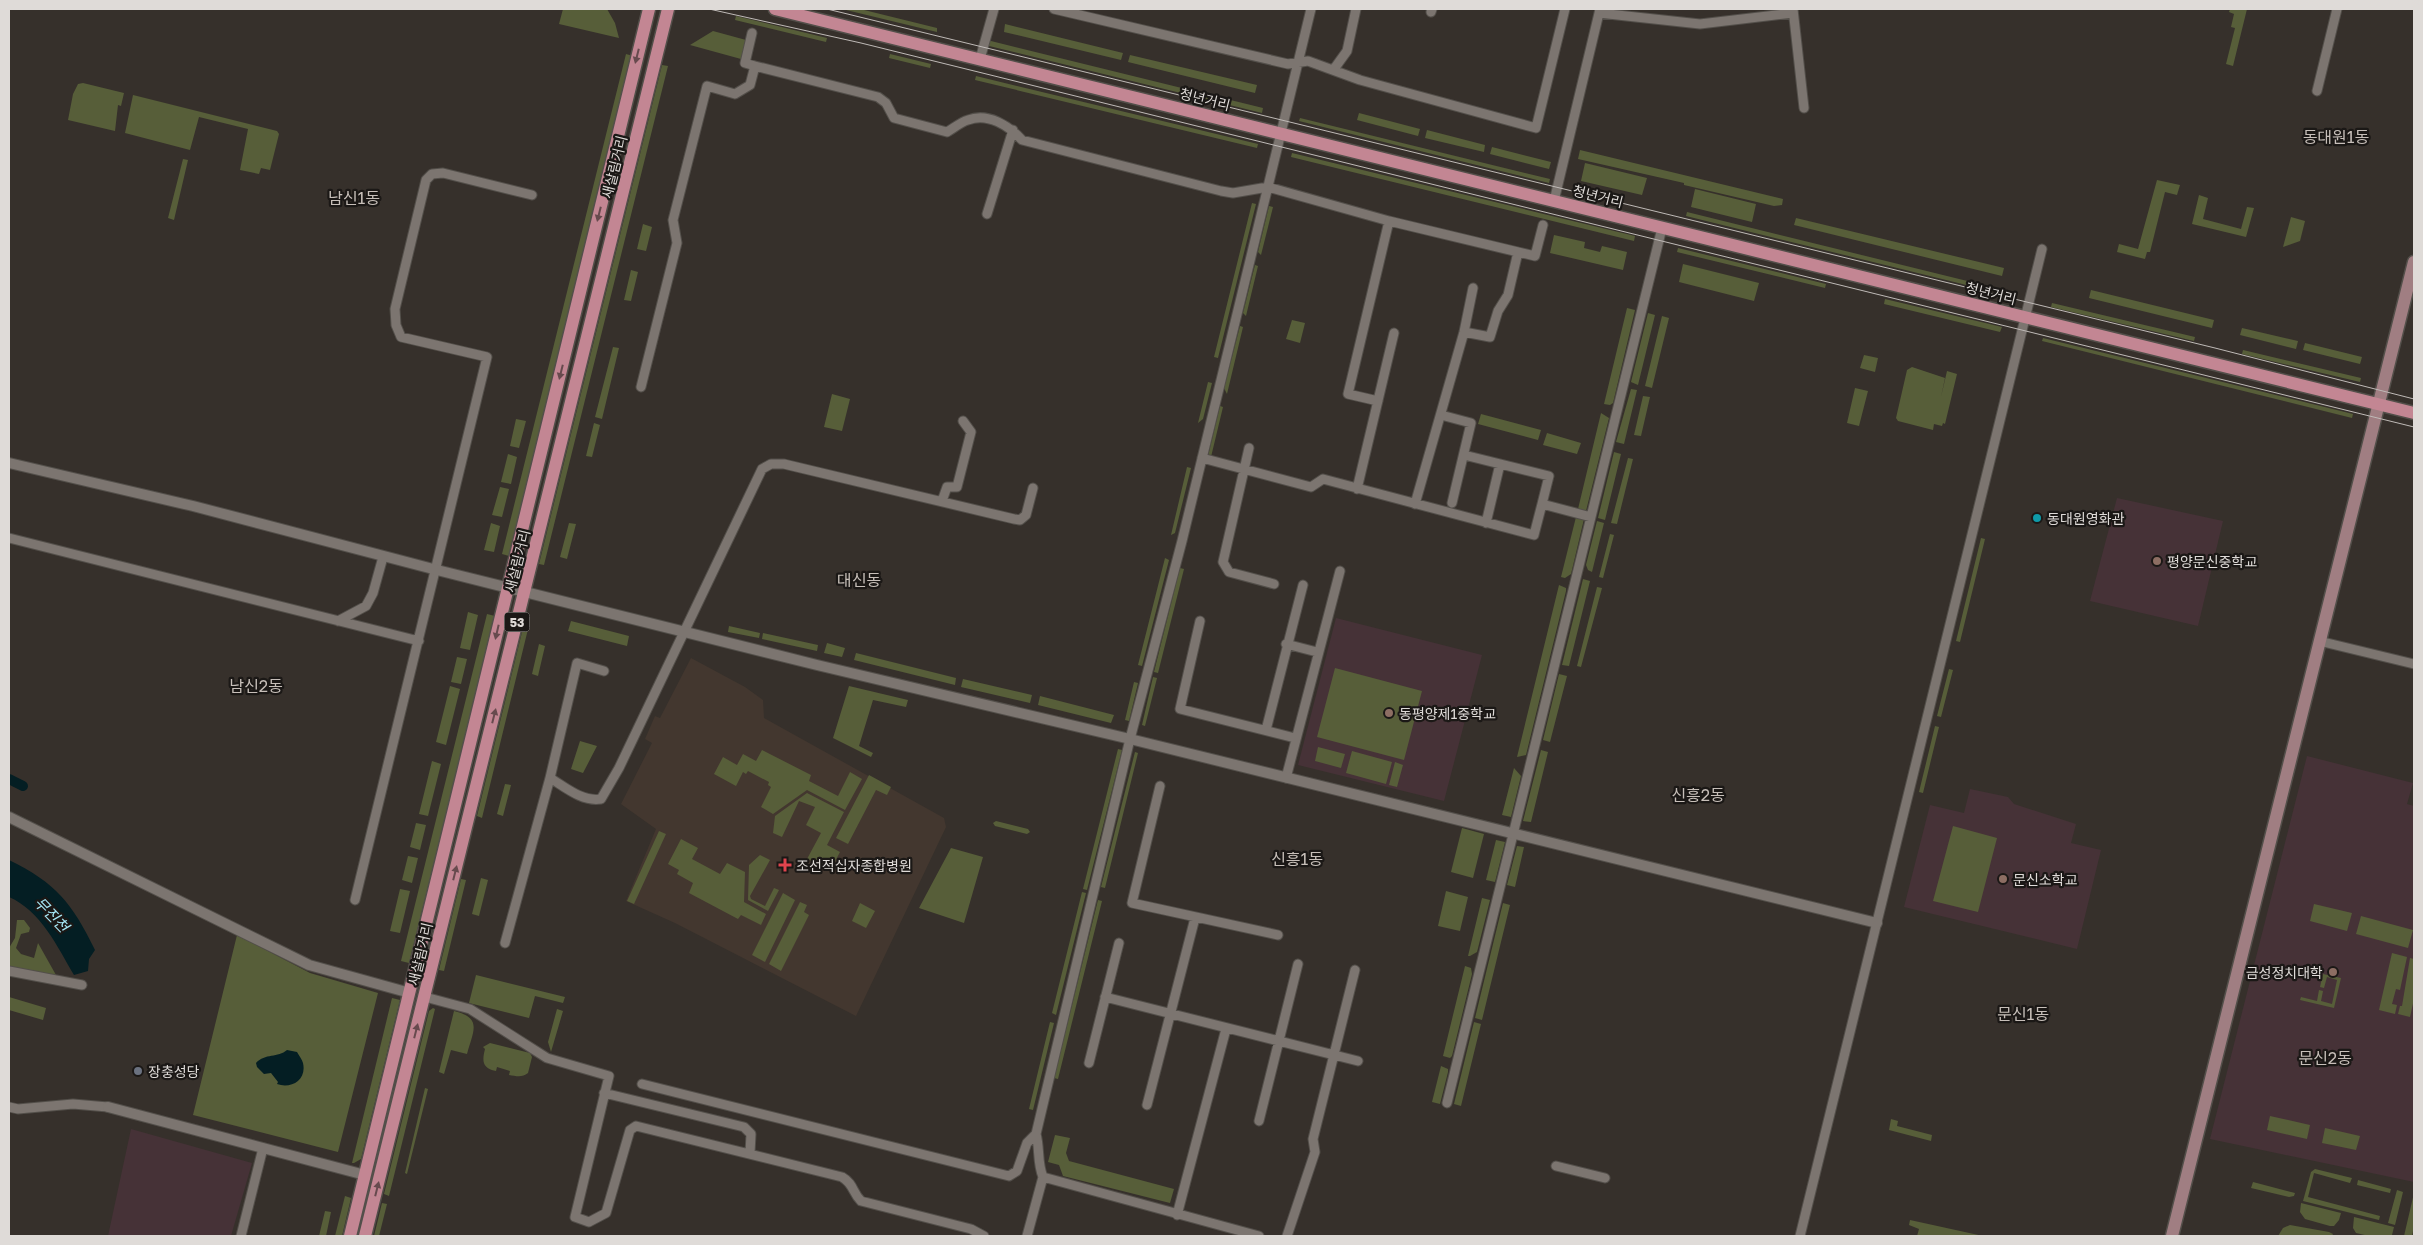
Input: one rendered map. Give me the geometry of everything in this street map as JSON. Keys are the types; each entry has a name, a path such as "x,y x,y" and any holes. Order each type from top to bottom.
{"main road":[{"name":"새살림거리","path":"350,1236 649,9"},
{"name":"새살림거리","path":"366,1236 668,9"},
{"name":"청년거리","path":"775,9 2414,413"},
{"path":"2172,1236 2414,262"}],"street":[{"path":"980,60 994,9"},
{"path":"1054,9 1288,64 1308,61 1360,80 1536,128 1565,9"},
{"path":"1027,1236 1042,1177 1039,1169 1039,1146 1036,1134 1130,739 1202,458 1311,9"},
{"path":"1334,69 1347,51 1356,9"},
{"path":"2317,91 2338,9"},
{"path":"1554,201 1600,11 1700,24 1793,11 1804,108"},
{"path":"752,33 744,63 878,97 886,103 894,118 947,132 969,119 980,117 1002,123 1013,130 1022,140 1227,192 1233,193 1268,187 1390,221 1535,256 1543,225"},
{"path":"641,387 677,243 673,220 707,86 736,94 750,85 755,66"},
{"path":"987,214 1013,130"},
{"path":"355,900 437,570 487,357 401,337 396,325 394,309 426,180 432,174 443,173 532,195"},
{"path":"1378,401 1348,394 1390,221"},
{"path":"1447,1103 1662,228"},
{"path":"1800,1236 2042,249"},
{"path":"1464,332 1490,337 1498,311 1508,295 1518,252"},
{"path":"1415,504 1464,332 1473,288"},
{"path":"1357,489 1394,333"},
{"path":"1441,415 1471,423 1452,503"},
{"path":"942,501 947,487 957,487 971,432 964,421"},
{"path":"1248,448 1223,562 1229,572 1274,584"},
{"path":"1202,458 1312,486 1323,480 1534,535 1549,476 1464,455"},
{"path":"9,463 193,506 383,557 685,630 826,667 1130,739 1876,923"},
{"path":"550,778 575,794 593,800 600,799 619,768 762,468 771,464 784,464 1020,520 1026,515 1033,488"},
{"path":"1486,523 1500,464"},
{"path":"1542,504 1591,517"},
{"path":"9,538 419,641"},
{"path":"338,621 366,606 374,593 383,557"},
{"path":"1286,778 1317,652 1340,571"},
{"path":"1266,730 1286,644 1303,585"},
{"path":"1200,621 1180,709 1295,738"},
{"path":"2319,641 2414,664"},
{"path":"1286,644 1317,652"},
{"path":"505,943 550,778 577,664 604,671"},
{"path":"1160,786 1132,904 1278,934"},
{"path":"9,817 309,965 410,993"},
{"path":"1147,1104 1195,918"},
{"path":"1089,1063 1119,943"},
{"path":"1259,1121 1298,964"},
{"path":"1287,1236 1315,1152 1313,1139 1355,970"},
{"path":"9,971 82,985"},
{"path":"425,997 470,1009 547,1058 609,1076 574,1217 589,1222 606,1214 630,1130 636,1126 842,1177 850,1182 856,1196 861,1201 971,1229 984,1236"},
{"path":"1105,997 1358,1061"},
{"path":"1177,1215 1226,1029"},
{"path":"642,1084 1009,1176 1016,1171 1027,1144 1036,1134"},
{"path":"604,1093 744,1127 751,1134 750,1153"},
{"path":"9,1107 18,1109 73,1104 108,1107 365,1175"},
{"path":"241,1236 263,1148"},
{"path":"1556,1166 1605,1178"},
{"path":"1042,1177 1258,1236"}],"shaded area":[{"name":"평양문신중학교","path":"2117,498 2223,521 2198,626 2090,601"},
{"name":"동평양제1중학교","path":"1336,618 1482,655 1444,801 1298,765"},
{"name":"조선적십자종합병원","path":"691,658 745,687 763,700 764,718 944,818 946,827 856,1016 675,923 626,901 656,829 621,804 652,743 645,739 655,716 660,718"},
{"name":"금성정치대학","path":"2307,756 2413,783 2407,804 2414,806 2414,1182 2210,1139"},
{"name":"문신소학교","path":"1970,789 2008,797 2014,804 2076,824 2071,843 2101,850 2077,949 1904,907 1930,805 1964,813"},
{"path":"131,1129 252,1163 231,1236 108,1236"}],"green space":[{"path":"563,9 607,9 615,23 619,38 559,24"},
{"path":"842,9 860,9 937,28 937,32"},
{"path":"2230,9 2247,9 2233,66 2226,64 2235,28 2231,27 2234,14 2229,12"},
{"path":"736,16 827,38 826,42 735,20"},
{"path":"1005,24 1123,53 1121,60 1004,32"},
{"path":"713,31 746,40 741,59 690,45"},
{"path":"987,40 1263,108 1262,113 985,45"},
{"path":"626,54 633,56 509,556 502,554"},
{"path":"890,54 931,64 930,68 889,58"},
{"path":"1130,55 1257,85 1255,93 1128,62"},
{"path":"662,65 668,66 544,565 539,564"},
{"path":"976,76 1258,144 1257,148 975,80"},
{"path":"83,83 124,93 121,106 118,105 115,131 68,120 73,94 78,84"},
{"path":"133,95 277,131 279,134 270,170 261,168 259,174 240,170 248,129 199,117 190,150 125,133"},
{"path":"1359,113 1420,129 1418,136 1357,120"},
{"path":"1300,118 1550,179 1549,183 1299,121"},
{"path":"1427,130 1485,145 1484,152 1425,138"},
{"path":"1492,147 1551,162 1549,169 1490,154"},
{"path":"1580,150 1783,199 1782,205 1774,206 1578,159"},
{"path":"1292,153 1635,236 1634,241 1291,157"},
{"path":"183,159 188,160 174,220 168,218"},
{"path":"1585,163 1647,178 1642,195 1581,181"},
{"path":"2157,180 2180,185 2177,195 2165,192 2150,252 2147,252 2145,259 2117,252 2119,244 2138,249"},
{"path":"1695,189 1756,204 1752,222 1691,207"},
{"path":"2199,195 2208,198 2203,219 2241,229 2247,207 2254,208 2246,237 2192,224"},
{"path":"1252,203 1256,204 1218,358 1214,357"},
{"path":"1269,206 1273,207 1261,255 1258,252"},
{"path":"1687,212 2012,292 2011,296 1686,216"},
{"path":"2291,217 2305,221 2300,241 2283,247"},
{"path":"1796,218 2004,268 2002,276 1794,225"},
{"path":"643,224 652,227 646,251 637,249"},
{"path":"1554,235 1585,242 1584,248 1600,252 1602,246 1627,252 1623,270 1550,253"},
{"path":"1678,248 1826,284 1825,288 1677,252"},
{"path":"1683,264 1759,283 1754,301 1679,282"},
{"path":"1255,265 1258,266 1246,316 1243,313"},
{"path":"631,270 638,272 631,301 624,300"},
{"path":"2091,290 2214,320 2212,328 2089,298"},
{"path":"1885,299 2002,327 2000,332 1884,304"},
{"path":"2052,303 2195,337 2194,341 2051,307"},
{"path":"1627,308 1635,310 1613,403 1610,405 1604,404"},
{"path":"1648,313 1655,315 1638,385 1631,382"},
{"path":"1662,316 1669,318 1652,388 1645,386"},
{"path":"1292,320 1305,323 1300,343 1286,339"},
{"path":"1240,326 1243,327 1227,394 1224,388"},
{"path":"2242,328 2298,341 2296,349 2240,335"},
{"path":"2043,338 2353,414 2352,418 2042,341"},
{"path":"2305,343 2362,357 2360,364 2303,350"},
{"path":"613,347 619,348 602,419 595,417"},
{"path":"2243,350 2361,378 2360,382 2242,354"},
{"path":"1864,355 1878,358 1875,372 1860,368"},
{"path":"1912,367 1945,378 1941,397 1947,371 1957,374 1945,424 1943,423 1942,426 1934,424 1933,430 1898,421 1896,418 1907,370"},
{"path":"1208,382 1212,383 1203,419 1198,423"},
{"path":"1855,388 1868,391 1859,426 1847,423"},
{"path":"1631,389 1637,390 1624,444 1616,442"},
{"path":"832,394 850,399 842,431 824,427"},
{"path":"1643,396 1650,397 1641,436 1634,435"},
{"path":"1220,406 1223,407 1211,457 1208,456"},
{"path":"1601,413 1609,418 1586,511 1578,509"},
{"path":"1481,414 1541,430 1538,440 1478,424"},
{"path":"516,419 526,421 519,448 510,446"},
{"path":"594,423 600,425 592,457 586,456"},
{"path":"1547,433 1581,443 1577,454 1543,445"},
{"path":"1614,452 1621,454 1605,520 1598,518"},
{"path":"508,454 517,457 511,484 501,482"},
{"path":"1628,458 1633,459 1617,524 1611,523"},
{"path":"1187,467 1191,468 1175,533 1171,535"},
{"path":"500,487 509,489 502,517 492,515"},
{"path":"1576,517 1584,519 1571,574 1565,578 1561,577"},
{"path":"1597,521 1604,523 1592,572 1588,570 1586,565"},
{"path":"491,523 500,526 494,552 484,550"},
{"path":"569,523 576,524 567,559 560,557"},
{"path":"1610,534 1614,535 1603,578 1599,577"},
{"path":"1981,538 1985,539 1960,642 1956,641"},
{"path":"1165,558 1169,560 1142,666 1138,665"},
{"path":"1180,568 1184,569 1158,673 1154,672"},
{"path":"1583,579 1590,581 1569,666 1562,665"},
{"path":"1559,585 1566,588 1566,591 1526,755 1517,757"},
{"path":"1597,587 1602,588 1581,667 1577,666"},
{"path":"468,612 478,615 470,650 460,648"},
{"path":"487,614 495,616 409,963 401,961"},
{"path":"571,621 629,636 627,646 568,631"},
{"path":"524,624 529,625 482,818 477,816"},
{"path":"729,626 760,633 759,638 728,632"},
{"path":"763,633 818,645 817,651 762,639"},
{"path":"827,643 845,648 842,657 824,653"},
{"path":"539,644 545,646 538,676 532,674"},
{"path":"856,653 956,678 955,685 854,660"},
{"path":"457,657 467,659 461,684 451,682"},
{"path":"1335,668 1422,691 1404,760 1317,737"},
{"path":"1949,669 1953,670 1941,717 1937,716"},
{"path":"1559,674 1567,676 1550,742 1543,740"},
{"path":"1153,677 1157,678 1145,726 1142,725"},
{"path":"963,679 1032,695 1030,703 961,687"},
{"path":"1134,682 1138,683 1129,721 1125,720"},
{"path":"450,686 460,689 446,745 436,742"},
{"path":"849,686 908,700 906,707 873,700 859,746 873,753 871,757 833,738"},
{"path":"1040,696 1114,715 1111,723 1038,705"},
{"path":"1935,726 1939,727 1923,793 1919,792"},
{"path":"580,741 597,746 583,773 571,769"},
{"path":"1318,747 1345,754 1341,768 1315,761"},
{"path":"1118,749 1122,750 1087,890 1083,889"},
{"path":"762,750 811,775 809,781 838,796 850,772 862,779 845,810 807,790 773,814 761,807 771,787 768,785 769,782 748,771 746,774 743,772 736,786 714,774 723,757 737,765 743,754 756,761"},
{"path":"1541,750 1548,752 1531,822 1523,821"},
{"path":"1352,751 1392,762 1386,784 1346,773"},
{"path":"1135,752 1138,753 1105,888 1101,887"},
{"path":"432,761 441,764 428,816 419,814"},
{"path":"1395,762 1403,765 1397,787 1389,785"},
{"path":"1514,768 1521,776 1511,817 1502,815"},
{"path":"869,775 891,787 887,795 876,790 848,844 836,838"},
{"path":"505,784 511,785 503,816 497,814"},
{"path":"807,793 844,812 827,845 840,852 830,871 807,859 821,833 806,825 815,807 799,801 782,837 773,833 775,816"},
{"path":"996,821 1028,829 1030,832 1027,834 995,826 993,823"},
{"path":"416,823 426,825 420,850 410,847"},
{"path":"1953,826 1997,838 1978,912 1933,901"},
{"path":"1462,828 1484,834 1473,878 1451,872"},
{"path":"659,831 666,834 634,904 627,901"},
{"path":"681,839 698,848 692,859 720,874 727,863 745,872 744,902 766,914 761,925 741,915 738,919 689,893 693,883 677,874 679,870 668,864"},
{"path":"1496,840 1505,842 1495,882 1486,880"},
{"path":"1517,846 1524,847 1515,887 1507,885"},
{"path":"951,848 983,857 964,923 919,908"},
{"path":"760,855 770,860 750,896 751,899 765,906 774,888 779,890 768,911 748,900 749,865"},
{"path":"408,856 418,858 412,883 402,880"},
{"path":"481,878 488,880 479,916 472,914"},
{"path":"461,879 466,880 444,971 439,970"},
{"path":"400,889 410,891 400,933 390,931"},
{"path":"1446,891 1468,897 1460,931 1438,926"},
{"path":"1082,892 1086,893 1056,1015 1052,1013"},
{"path":"783,893 795,900 765,962 752,955"},
{"path":"1482,898 1490,900 1477,952 1468,956"},
{"path":"1098,900 1102,901 1058,1079 1054,1078"},
{"path":"800,902 807,905 804,912 809,915 781,971 769,964"},
{"path":"860,903 875,911 866,928 852,921"},
{"path":"1503,903 1510,905 1482,1020 1475,1018"},
{"path":"2314,904 2352,913 2347,931 2310,921"},
{"path":"2361,916 2413,930 2408,948 2356,934"},
{"path":"17,920 24,920 30,928 29,932 21,934 16,948 21,954 34,958 38,943 56,975 46,976 9,967 9,948 15,938"},
{"path":"237,935 310,973 378,993 338,1152 193,1115"},
{"path":"2392,953 2407,957 2400,990 2396,989 2392,1004 2397,1005 2395,1014 2379,1010"},
{"path":"2410,958 2414,959 2414,999 2410,1017 2398,1014 2400,1006 2402,1006"},
{"path":"1465,966 1471,968 1472,974 1450,1058 1443,1056"},
{"path":"2323,974 2341,978 2334,1008 2300,1000 2301,997 2317,1001 2319,990 2323,991 2321,1001 2332,1004 2337,980 2327,977 2324,988 2320,987"},
{"path":"476,975 565,997 563,1003 535,996 529,1018 469,1003"},
{"path":"9,997 46,1008 43,1020 9,1010"},
{"path":"392,998 400,1000 361,1159 352,1163"},
{"path":"433,1008 435,1009 389,1196 384,1194 429,1011"},
{"path":"557,1009 563,1011 551,1052 548,1042"},
{"path":"454,1011 469,1017 474,1026 467,1054 451,1050 444,1074 439,1072"},
{"path":"1050,1022 1054,1023 1033,1110 1029,1109"},
{"path":"1474,1022 1481,1024 1461,1106 1454,1104"},
{"path":"490,1043 530,1053 532,1057 528,1073 523,1076 509,1075 510,1071 497,1067 496,1071 488,1068 484,1063 485,1049 483,1047"},
{"path":"1441,1066 1448,1069 1448,1072 1440,1104 1432,1102"},
{"path":"425,1088 428,1089 407,1174 405,1173"},
{"path":"2270,1116 2310,1125 2307,1139 2267,1130"},
{"path":"1891,1119 1898,1121 1897,1126 1932,1135 1931,1141 1889,1130"},
{"path":"2325,1128 2360,1136 2356,1150 2322,1143"},
{"path":"1055,1135 1070,1138 1066,1153 1069,1161 1174,1189 1170,1203 1063,1176 1059,1165 1048,1162"},
{"path":"2315,1169 2352,1178 2350,1183 2314,1173 2308,1197 2380,1216 2379,1220 2303,1201 2311,1172"},
{"path":"2358,1180 2391,1189 2390,1193 2357,1185"},
{"path":"2253,1182 2295,1193 2294,1196 2289,1197 2251,1188"},
{"path":"2397,1190 2403,1192 2395,1225 2388,1223"},
{"path":"2414,1193 2414,1226 2412,1236 2404,1236"},
{"path":"345,1196 351,1198 342,1236 335,1236"},
{"path":"382,1203 387,1204 379,1236 374,1236"},
{"path":"2301,1203 2341,1213 2339,1220 2334,1226 2330,1226 2305,1219 2300,1212"},
{"path":"325,1211 331,1212 326,1236 319,1236"},
{"path":"2354,1217 2394,1227 2392,1235 2369,1236 2356,1233 2353,1228"},
{"path":"1910,1220 1983,1236 1917,1236 1919,1229 1909,1225"},
{"path":"2290,1225 2333,1234 2332,1236 2278,1236 2283,1228"}],"water":[{"name":"무진천","path":"9,860 51,886 70,907 95,950 89,959 88,971 74,975 39,920 20,903 9,897"},
{"path":"287,1050 297,1052 303,1062 303,1074 297,1082 292,1084 277,1084 278,1082 271,1073 264,1074 257,1067 256,1063 263,1058 280,1054"}],"waterway":[{"path":"9,779 23,786"}],"tram line":[{"path":"709,9 861,43 2414,427"},
{"path":"827,9 2215,348 2414,399"}],"place":[{"name":"동대원영화관","path":"2037,518"},
{"name":"평양문신중학교","path":"2157,561"},
{"name":"동평양제1중학교","path":"1389,713"},
{"name":"조선적십자종합병원","path":"785,865"},
{"name":"문신소학교","path":"2003,879"},
{"name":"금성정치대학","path":"2333,972"},
{"name":"장충성당","path":"138,1071"}],"district":[{"name":"동대원1동","path":"2336,137"},
{"name":"남신1동","path":"354,198"},
{"name":"대신동","path":"859,580"},
{"name":"남신2동","path":"256,686"},
{"name":"신흥2동","path":"1698,795"},
{"name":"신흥1동","path":"1297,859"},
{"name":"문신1동","path":"2023,1014"},
{"name":"문신2동","path":"2325,1058"}]}
